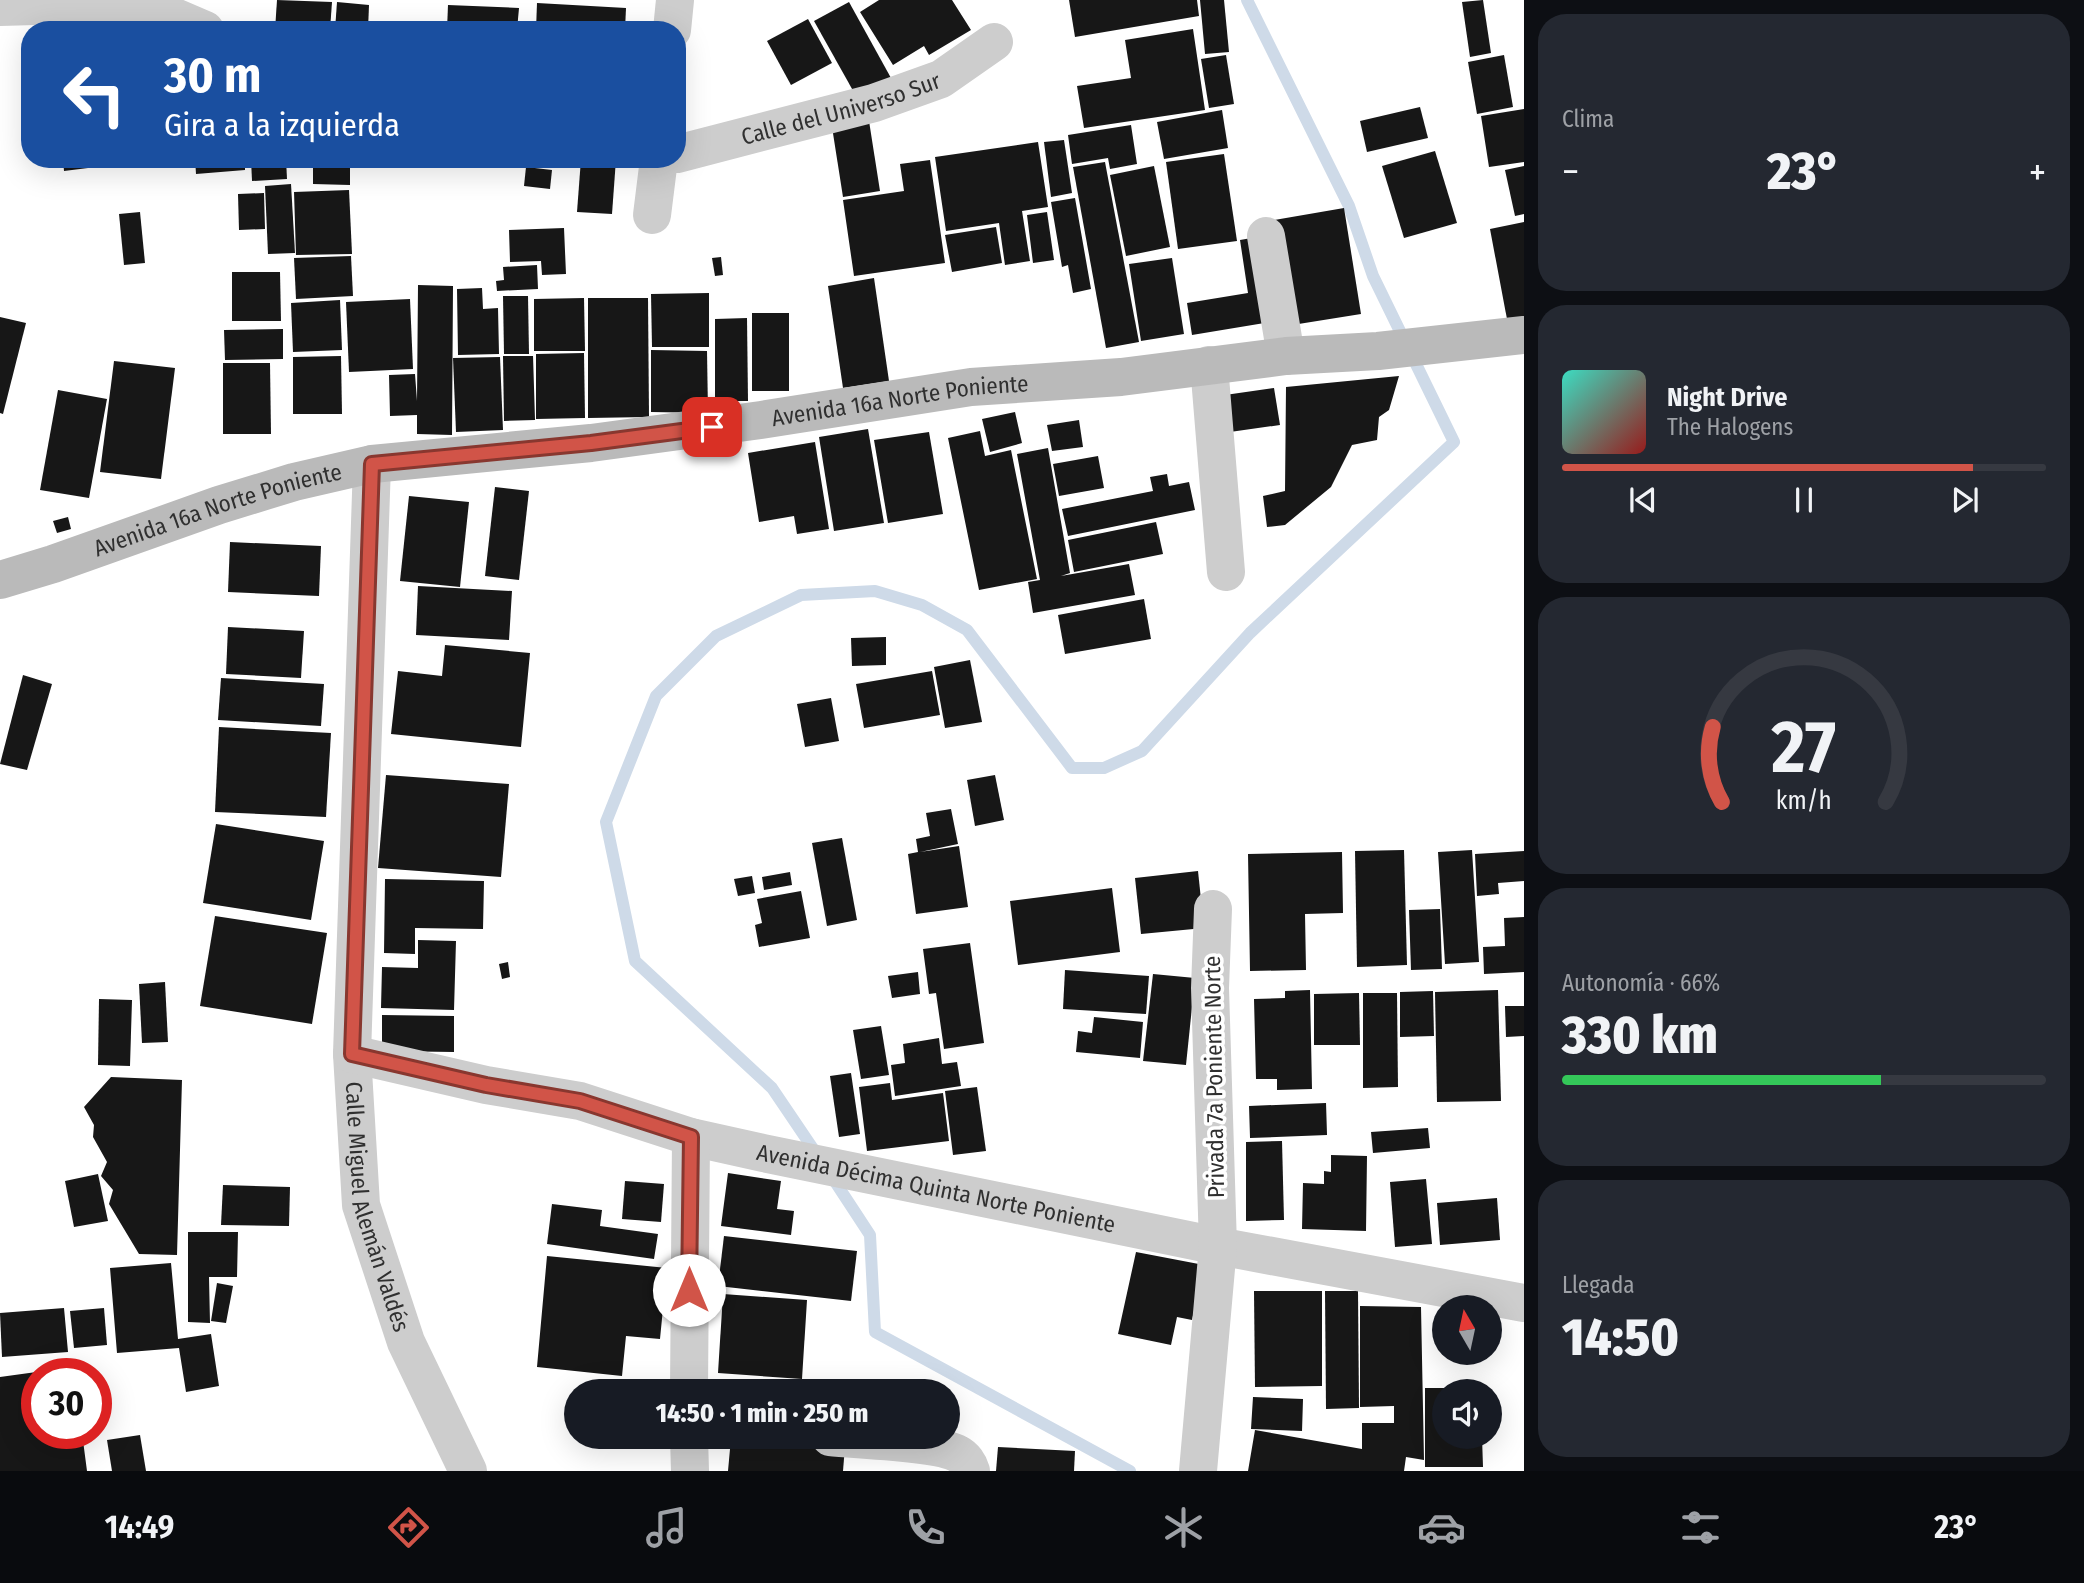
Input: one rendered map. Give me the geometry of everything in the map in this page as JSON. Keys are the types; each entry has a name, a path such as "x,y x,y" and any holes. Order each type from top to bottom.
{"street":[{"path":"673,21 675,0"},
{"path":"0,7 106,4 161,12 183,21"},
{"name":"Calle del Universo Sur","path":"686,153 874,103 941,79 994,42"},
{"path":"652,215 658,168"},
{"path":"1266,236 1286,356"},
{"name":"Avenida 16a Norte Poniente","path":"0,580 219,505 294,482 372,464 617,439 761,420 971,387 1121,377 1286,356 1378,351 1524,335"},
{"path":"1209,365 1226,572"},
{"name":"Calle Miguel Alemán Valdés","path":"372,464 352,1054 361,1205 406,1342 468,1471"},
{"name":"Privada 7a Poniente Norte","path":"1198,1471 1218,1246 1210,988 1213,909"},
{"name":"Avenida Décima Quinta Norte Poniente","path":"352,1054 486,1085 580,1101 691,1137 763,1153 1218,1246 1524,1303"},
{"path":"689,1379 691,1137"},
{"path":"689,1449 690,1471"},
{"path":"940,1449 957,1453 969,1464 971,1471"}],"building":[{"path":"277,0 332,2 331,21 276,21"},
{"path":"879,0 952,0 971,30 929,55 924,46 893,65 860,12"},
{"path":"1069,0 1197,0 1199,16 1075,37"},
{"path":"1200,0 1224,0 1229,52 1205,54"},
{"path":"1483,0 1491,53 1470,57 1462,2"},
{"path":"337,2 369,5 368,21 336,21"},
{"path":"849,2 891,78 856,96 814,21"},
{"path":"537,3 626,8 625,21 536,21"},
{"path":"448,5 519,8 518,21 447,21"},
{"path":"808,19 832,63 791,85 767,41"},
{"path":"1193,29 1205,110 1084,128 1077,86 1131,78 1125,40"},
{"path":"1226,55 1234,104 1209,108 1201,59"},
{"path":"1504,55 1513,107 1477,114 1468,62"},
{"path":"1420,107 1428,138 1367,152 1360,121"},
{"path":"1524,109 1524,162 1489,167 1481,116"},
{"path":"1222,110 1228,148 1164,159 1157,122"},
{"path":"869,121 880,191 843,197 832,127"},
{"path":"1131,125 1137,164 1110,169 1108,158 1072,164 1068,135"},
{"path":"1064,140 1072,193 1051,197 1044,142"},
{"path":"1038,142 1048,207 1022,211 1030,261 1005,265 999,223 946,231 935,157"},
{"path":"1435,151 1457,223 1404,238 1382,166"},
{"path":"1224,154 1237,241 1178,249 1166,162"},
{"path":"930,160 945,263 854,276 843,200 904,191 900,164"},
{"path":"1105,162 1139,342 1106,348 1073,167"},
{"path":"1154,166 1170,247 1126,256 1110,175"},
{"path":"1524,166 1524,214 1515,216 1505,170"},
{"path":"64,168 88,168 64,171"},
{"path":"196,168 245,168 245,170 196,174"},
{"path":"251,168 286,168 287,179 252,181"},
{"path":"313,168 350,168 350,185 313,184"},
{"path":"526,168 552,170 550,189 524,186"},
{"path":"580,168 615,168 612,214 577,212"},
{"path":"291,184 295,253 268,254 265,186"},
{"path":"349,190 352,254 296,255 294,192"},
{"path":"264,193 265,229 239,230 238,194"},
{"path":"1075,198 1091,289 1073,293 1068,265 1062,267 1051,202"},
{"path":"1344,208 1361,314 1286,326 1269,221"},
{"path":"140,212 145,263 124,265 119,214"},
{"path":"1047,212 1054,260 1033,263 1027,215"},
{"path":"1524,222 1524,332 1510,335 1490,229"},
{"path":"996,227 1002,263 952,272 945,235"},
{"path":"564,228 566,274 542,275 541,261 510,262 509,230"},
{"path":"1263,236 1277,321 1192,335 1187,303 1248,293 1240,240"},
{"path":"351,256 353,296 296,299 294,258"},
{"path":"721,257 723,275 715,276 712,258"},
{"path":"1172,258 1184,334 1141,341 1129,264"},
{"path":"537,265 538,289 497,291 496,281 504,280 503,267"},
{"path":"232,272 280,272 281,321 232,321"},
{"path":"874,278 889,381 843,388 828,286"},
{"path":"418,285 453,286 452,435 417,434 417,415 390,416 389,375 415,374 417,401"},
{"path":"482,288 483,309 498,308 499,354 458,355 457,289"},
{"path":"709,293 709,347 652,347 651,294"},
{"path":"503,296 528,296 529,354 504,354"},
{"path":"584,298 585,351 534,351 534,299"},
{"path":"588,298 648,298 649,417 588,418"},
{"path":"410,299 413,369 349,372 346,302"},
{"path":"340,300 342,350 293,352 291,303"},
{"path":"752,313 789,313 789,391 752,391"},
{"path":"0,317 26,323 3,414 0,413"},
{"path":"747,318 748,401 715,401 715,319"},
{"path":"283,329 283,359 225,360 224,330"},
{"path":"651,350 707,351 708,413 651,412"},
{"path":"584,353 585,418 536,419 536,354"},
{"path":"341,356 342,414 293,414 293,357"},
{"path":"503,356 533,356 535,420 504,421"},
{"path":"500,357 503,430 456,432 453,358"},
{"path":"114,361 175,368 161,479 100,472"},
{"path":"223,363 270,363 271,434 223,434"},
{"path":"1399,376 1389,410 1379,417 1377,440 1352,445 1331,487 1285,525 1267,527 1263,496 1285,491 1286,387"},
{"path":"1274,388 1280,425 1230,432 1225,395"},
{"path":"58,390 107,399 89,498 40,490"},
{"path":"1015,412 1022,443 990,452 982,419"},
{"path":"1079,420 1083,447 1052,451 1047,425"},
{"path":"868,429 884,523 834,531 819,437"},
{"path":"980,431 985,456 1011,450 1037,579 979,590 948,438"},
{"path":"929,432 943,514 888,523 874,440"},
{"path":"815,442 829,529 797,534 794,516 759,522 748,453"},
{"path":"1048,448 1070,573 1061,576 1129,564 1135,595 1033,613 1028,582 1040,580 1017,454"},
{"path":"1098,456 1104,488 1059,496 1053,464"},
{"path":"1167,474 1169,486 1189,482 1195,510 1068,536 1062,509 1153,491 1150,477"},
{"path":"495,487 529,491 519,580 485,576"},
{"path":"409,496 469,502 460,587 400,581"},
{"path":"68,517 71,529 57,533 53,521"},
{"path":"1156,522 1163,554 1074,572 1068,540"},
{"path":"230,542 321,546 319,596 228,592"},
{"path":"418,586 512,591 509,640 416,635"},
{"path":"1144,599 1151,639 1065,654 1058,615"},
{"path":"228,627 304,631 301,678 226,674"},
{"path":"886,637 886,665 852,666 851,638"},
{"path":"445,645 530,653 521,747 391,734 398,671 442,676"},
{"path":"970,660 982,722 945,728 934,667"},
{"path":"932,671 940,715 864,728 856,684"},
{"path":"23,675 52,684 27,770 0,764"},
{"path":"221,678 324,684 321,726 218,720"},
{"path":"831,698 839,741 805,747 797,704"},
{"path":"219,727 331,733 326,817 215,812"},
{"path":"386,775 509,784 501,877 378,868"},
{"path":"995,775 1004,820 975,826 967,780"},
{"path":"951,809 958,844 920,852 959,846 968,907 916,914 908,854 918,852 916,839 930,836 926,813"},
{"path":"216,824 324,841 311,920 203,903"},
{"path":"842,838 857,920 827,926 812,843"},
{"path":"1404,850 1407,965 1357,967 1355,851"},
{"path":"1472,850 1479,962 1445,964 1438,852"},
{"path":"1524,851 1524,881 1498,883 1499,894 1477,896 1475,854"},
{"path":"1342,852 1343,913 1305,914 1306,970 1250,971 1248,854"},
{"path":"1198,871 1204,928 1141,934 1135,878"},
{"path":"790,872 792,885 764,890 762,877"},
{"path":"752,876 755,893 738,896 734,879"},
{"path":"385,879 484,881 483,929 415,928 415,954 384,953"},
{"path":"1112,888 1120,952 1018,965 1010,901"},
{"path":"801,891 810,938 759,947 755,925 762,923 757,899"},
{"path":"1440,909 1442,969 1411,970 1409,910"},
{"path":"215,916 327,933 312,1024 200,1006"},
{"path":"1524,917 1524,972 1484,974 1483,947 1505,946 1504,918"},
{"path":"418,940 456,941 454,1010 381,1008 382,967 418,968"},
{"path":"970,943 984,1043 944,1049 936,993 929,994 923,949"},
{"path":"508,962 510,977 502,979 499,964"},
{"path":"1065,970 1149,976 1146,1014 1063,1009"},
{"path":"918,972 920,994 892,998 888,976"},
{"path":"1153,974 1195,978 1186,1065 1143,1061"},
{"path":"165,982 168,1042 142,1043 139,984"},
{"path":"1310,990 1312,1089 1277,1090 1277,1079 1256,1079 1254,999 1285,998 1285,991"},
{"path":"1498,990 1501,1101 1437,1102 1435,992"},
{"path":"1433,991 1434,1036 1400,1037 1400,992"},
{"path":"1359,993 1360,1045 1314,1045 1314,994"},
{"path":"1363,993 1397,993 1398,1087 1363,1088"},
{"path":"99,999 132,1000 130,1066 98,1065"},
{"path":"1505,1006 1524,1006 1524,1036 1506,1037"},
{"path":"382,1015 454,1016 454,1052 382,1051"},
{"path":"1094,1017 1143,1022 1140,1058 1076,1052 1078,1031 1092,1033"},
{"path":"881,1026 889,1075 861,1079 853,1030"},
{"path":"939,1038 942,1064 957,1062 961,1086 895,1096 891,1065 905,1063 903,1044"},
{"path":"851,1073 860,1134 839,1137 830,1076"},
{"path":"111,1077 182,1080 177,1255 139,1254 109,1204 113,1190 101,1176 107,1162 93,1137 94,1125 84,1107"},
{"path":"890,1083 892,1100 943,1093 949,1141 867,1151 859,1087"},
{"path":"977,1087 986,1151 953,1155 945,1091"},
{"path":"1326,1103 1327,1135 1250,1138 1249,1106"},
{"path":"1428,1128 1430,1148 1373,1153 1371,1132"},
{"path":"1282,1141 1284,1220 1246,1221 1246,1142"},
{"path":"1331,1155 1367,1156 1366,1231 1302,1229 1303,1183 1324,1184 1324,1171 1331,1172"},
{"path":"728,1173 781,1181 777,1209 794,1211 791,1235 721,1226"},
{"path":"98,1174 108,1221 74,1227 65,1181"},
{"path":"1426,1179 1432,1244 1395,1247 1390,1182"},
{"path":"625,1181 664,1184 661,1222 622,1219"},
{"path":"223,1185 290,1187 289,1226 221,1225"},
{"path":"1497,1198 1500,1240 1440,1245 1437,1203"},
{"path":"552,1204 602,1210 600,1226 658,1234 654,1259 547,1244"},
{"path":"188,1232 238,1232 237,1277 209,1277 210,1323 188,1322"},
{"path":"724,1236 857,1251 851,1301 718,1286"},
{"path":"1136,1252 1204,1265 1192,1320 1177,1317 1171,1345 1118,1334"},
{"path":"547,1256 667,1268 660,1339 626,1336 622,1376 537,1367"},
{"path":"171,1263 178,1339 211,1334 219,1386 186,1392 179,1348 117,1353 110,1268"},
{"path":"217,1283 233,1286 226,1323 211,1321"},
{"path":"1254,1291 1322,1291 1322,1386 1255,1387"},
{"path":"1325,1291 1358,1291 1359,1408 1326,1409"},
{"path":"723,1294 807,1300 802,1379 718,1373"},
{"path":"1360,1306 1421,1307 1424,1460 1406,1457 1404,1471 1248,1471 1255,1430 1362,1449 1362,1423 1394,1423 1394,1406 1360,1407"},
{"path":"64,1308 68,1352 2,1357 0,1313"},
{"path":"104,1308 107,1345 74,1348 70,1311"},
{"path":"21,1374 21,1449 84,1449 87,1471 0,1471 0,1377"},
{"path":"1425,1388 1432,1388 1432,1449 1482,1449 1483,1467 1425,1467"},
{"path":"1253,1397 1303,1399 1302,1431 1251,1429"},
{"path":"140,1435 146,1471 112,1471 108,1449 112,1449 112,1439"},
{"path":"998,1447 1075,1451 1074,1471 996,1471"},
{"path":"730,1449 845,1449 843,1471 728,1471"}],"waterway":[{"path":"818,1156 772,1088 635,961 606,822 656,696 716,636 801,595 875,591 922,605 967,630 1072,768 1104,768 1142,751 1250,633 1454,442 1373,276 1349,206 1247,0"},
{"path":"830,1174 870,1235 875,1332 1130,1471"}],"route":[{"path":"689,1290 691,1137 580,1101 486,1085 352,1054 372,464 591,443 712,427"}]}
